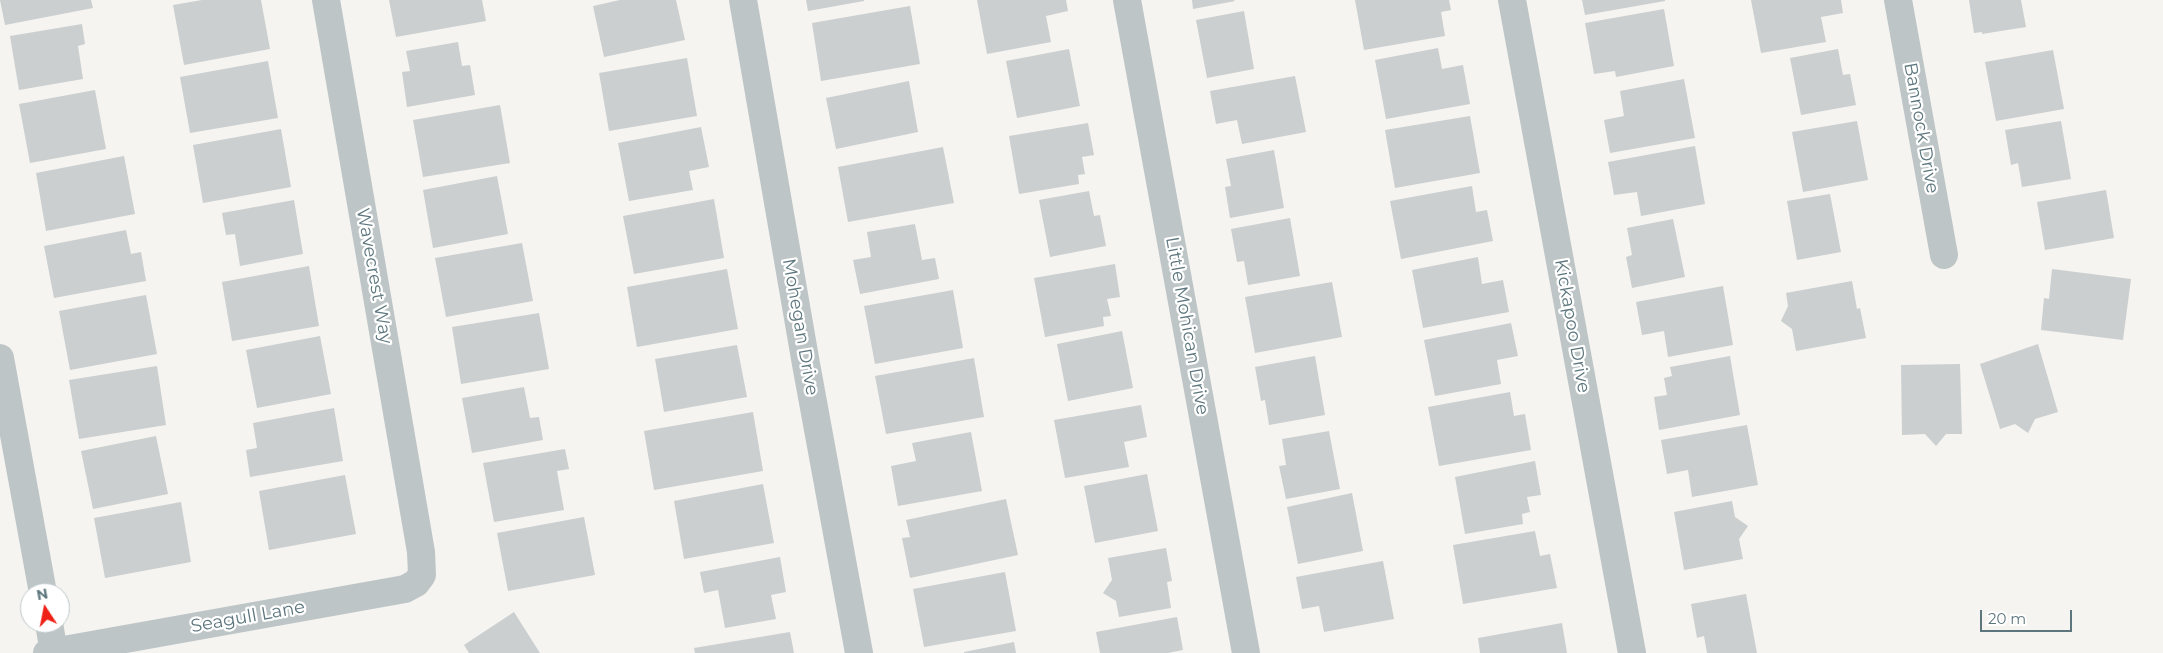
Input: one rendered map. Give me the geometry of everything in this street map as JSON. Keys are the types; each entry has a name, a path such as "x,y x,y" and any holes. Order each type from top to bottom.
{"street":[{"name":"Wavecrest Way","path":"326,0 422,552"},
{"name":"Mohegan Drive","path":"743,0 806,364 859,653"},
{"name":"Little Mohican Drive","path":"1127,0 1246,653"},
{"name":"Kickapoo Drive","path":"1512,0 1632,653"},
{"name":"Bannock Drive","path":"1898,0 1944,255"},
{"path":"0,358 41,583"},
{"name":"Seagull Lane","path":"52,653 404,589 416,583 422,575 422,552"},
{"path":"50,633 52,653"}],"building":[{"path":"0,0 91,0 93,8 5,25"},
{"path":"202,0 261,0 270,49 184,65 173,5"},
{"path":"389,0 482,0 486,21 396,37"},
{"path":"620,0 676,0 685,40 604,57 593,6"},
{"path":"806,0 864,0 864,1 808,11"},
{"path":"977,0 1066,0 1068,11 1046,16 1051,42 987,54"},
{"path":"1192,0 1234,0 1235,1 1193,9"},
{"path":"1355,0 1449,0 1451,10 1441,12 1445,36 1364,50"},
{"path":"1582,0 1665,0 1665,1 1585,15"},
{"path":"1751,0 1841,0 1843,13 1821,17 1826,42 1761,53"},
{"path":"1969,0 2021,0 2026,27 1982,34 1982,32 1974,33"},
{"path":"910,6 920,64 821,81 812,23"},
{"path":"1664,9 1674,66 1616,77 1615,71 1594,74 1585,23"},
{"path":"1244,11 1254,69 1207,78 1196,20"},
{"path":"82,24 85,44 78,46 83,79 19,90 10,36"},
{"path":"458,42 462,66 470,65 475,95 407,107 402,72 410,71 406,51"},
{"path":"1438,48 1442,69 1463,65 1470,104 1386,119 1375,60"},
{"path":"1069,49 1080,106 1017,118 1006,61"},
{"path":"1838,49 1843,75 1850,74 1856,105 1801,115 1790,58"},
{"path":"2053,50 2064,109 1996,121 1985,62"},
{"path":"687,58 697,116 609,131 599,73"},
{"path":"268,61 278,118 190,133 180,77"},
{"path":"1295,76 1306,132 1242,144 1237,120 1216,124 1210,91"},
{"path":"1684,79 1695,138 1610,153 1604,120 1624,116 1620,91"},
{"path":"909,81 918,132 836,149 826,98"},
{"path":"95,90 106,149 30,163 19,104"},
{"path":"500,105 510,163 423,177 413,120"},
{"path":"1470,116 1480,173 1395,188 1385,130"},
{"path":"1857,121 1868,180 1803,192 1792,132"},
{"path":"2061,121 2071,179 2022,187 2018,163 2011,165 2005,130"},
{"path":"1088,123 1094,155 1082,157 1085,174 1078,175 1079,184 1019,194 1009,136"},
{"path":"701,127 709,167 689,171 693,190 629,201 618,143"},
{"path":"281,129 291,187 203,203 193,145"},
{"path":"1695,146 1705,204 1641,216 1637,192 1614,195 1608,162"},
{"path":"943,147 954,203 848,222 838,167"},
{"path":"1274,150 1284,208 1230,218 1225,187 1231,186 1226,159"},
{"path":"124,156 135,214 46,231 36,173"},
{"path":"497,176 508,234 433,248 423,190"},
{"path":"1472,186 1476,212 1487,210 1493,241 1401,259 1390,201"},
{"path":"2106,190 2114,238 2045,250 2037,202"},
{"path":"1089,191 1094,216 1100,215 1106,246 1050,257 1039,200"},
{"path":"1830,194 1841,252 1797,260 1787,201"},
{"path":"714,199 724,258 634,274 623,216"},
{"path":"294,200 303,254 240,266 235,234 226,235 222,213"},
{"path":"1290,218 1300,276 1248,285 1244,261 1237,262 1231,229"},
{"path":"1673,219 1685,277 1632,288 1626,257 1632,255 1627,228"},
{"path":"915,224 922,260 935,258 939,279 860,294 853,260 871,257 867,232"},
{"path":"126,230 131,254 141,252 146,281 54,298 44,246"},
{"path":"522,243 533,301 446,317 435,258"},
{"path":"1478,257 1482,284 1503,280 1509,312 1423,328 1412,270"},
{"path":"1115,264 1120,297 1107,299 1111,316 1103,317 1104,326 1045,337 1034,278"},
{"path":"309,266 319,326 232,341 222,282"},
{"path":"727,269 738,329 637,347 627,287"},
{"path":"2052,269 2131,279 2123,340 2041,330 2044,298 2049,299"},
{"path":"1852,281 1857,309 1860,308 1866,338 1796,351 1792,329 1781,321 1788,306 1786,293"},
{"path":"1332,282 1342,337 1255,353 1245,297"},
{"path":"1723,286 1733,345 1668,357 1664,331 1642,335 1636,302"},
{"path":"953,290 963,348 875,364 864,306"},
{"path":"146,295 157,354 70,370 59,311"},
{"path":"539,313 549,369 461,384 452,327"},
{"path":"1511,323 1518,356 1497,360 1501,384 1435,396 1424,340"},
{"path":"1122,331 1133,388 1068,401 1057,344"},
{"path":"320,336 331,394 257,408 246,350"},
{"path":"2038,344 2058,412 2035,419 2028,433 2015,424 2000,429 1980,364"},
{"path":"737,345 747,397 664,412 655,359"},
{"path":"1315,356 1325,415 1269,425 1265,400 1261,401 1255,367"},
{"path":"1730,356 1740,415 1659,430 1654,397 1667,395 1664,378 1672,376 1670,367"},
{"path":"974,358 984,417 886,434 875,376"},
{"path":"1960,364 1962,434 1946,434 1936,446 1925,434 1902,435 1901,365"},
{"path":"157,366 166,425 79,439 69,380"},
{"path":"524,387 530,418 539,417 543,440 472,453 462,398"},
{"path":"1510,392 1514,416 1525,414 1531,450 1439,466 1428,407"},
{"path":"1141,405 1147,437 1124,442 1129,467 1065,478 1054,420"},
{"path":"334,408 343,461 250,477 246,450 257,448 253,423"},
{"path":"753,412 763,471 654,490 644,431"},
{"path":"1747,425 1758,485 1692,497 1688,470 1667,474 1661,440"},
{"path":"1329,431 1340,489 1286,499 1279,466 1286,465 1282,439"},
{"path":"971,432 982,491 898,506 891,466 916,461 912,443"},
{"path":"156,436 168,494 93,509 81,451"},
{"path":"565,449 569,469 557,471 564,510 494,522 483,463"},
{"path":"1535,461 1541,495 1527,497 1530,512 1522,514 1523,524 1465,534 1455,477"},
{"path":"1147,474 1158,531 1095,543 1084,486"},
{"path":"345,475 356,534 269,550 259,491"},
{"path":"763,484 774,543 684,559 674,501"},
{"path":"1352,493 1363,551 1298,564 1287,507"},
{"path":"1006,499 1018,555 910,578 902,538 910,537 906,520"},
{"path":"1732,501 1735,517 1748,526 1739,539 1743,559 1684,570 1674,512"},
{"path":"181,502 191,562 105,578 94,518"},
{"path":"584,517 595,575 508,591 497,533"},
{"path":"1535,531 1540,556 1550,554 1557,588 1463,604 1453,545"},
{"path":"1166,548 1172,581 1167,582 1171,608 1119,617 1116,601 1103,593 1112,580 1108,558"},
{"path":"780,557 786,592 771,595 776,619 725,628 718,590 704,593 700,572"},
{"path":"1383,561 1394,619 1324,632 1319,606 1302,609 1296,577"},
{"path":"1005,572 1016,631 924,647 913,589"},
{"path":"1746,594 1757,653 1707,653 1704,636 1697,638 1691,604"},
{"path":"514,612 540,653 469,653 464,645"},
{"path":"1177,617 1183,650 1168,653 1100,653 1096,632"},
{"path":"1562,623 1567,653 1480,653 1478,638"},
{"path":"790,632 794,653 695,653 694,648"},
{"path":"1014,642 1016,653 964,653 964,652"}]}
